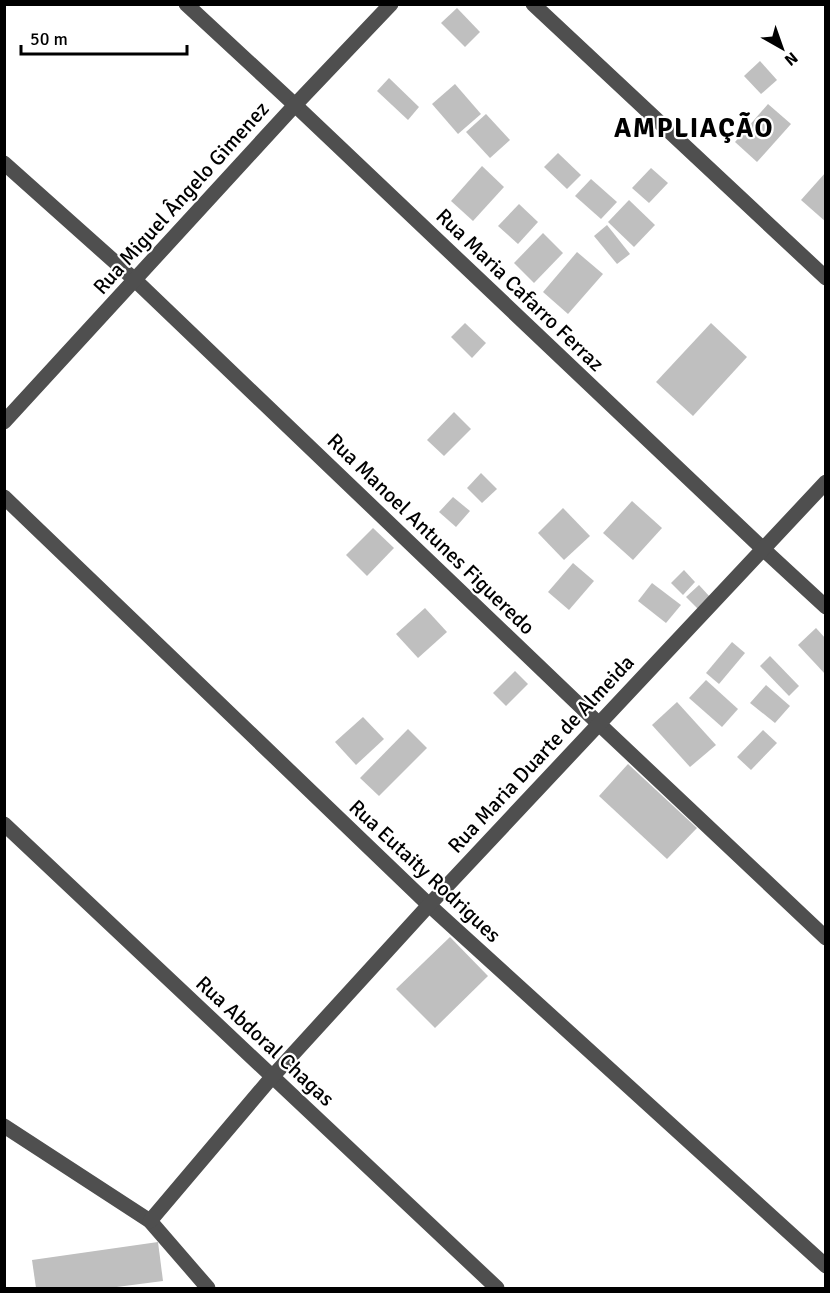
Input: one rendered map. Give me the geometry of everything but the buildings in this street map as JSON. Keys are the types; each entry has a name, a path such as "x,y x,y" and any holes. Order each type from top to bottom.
{"street":[{"name":"Rua Maria Cafarro Ferraz","path":"186,4 825,607"},
{"name":"Rua Miguel Ângelo Gimenez","path":"4,422 295,105 391,4"},
{"path":"533,4 825,278"},
{"name":"Rua Manoel Antunes Figueredo","path":"4,164 135,280 825,938"},
{"name":"Rua Maria Duarte de Almeida","path":"150,1221 272,1077 429,905 825,482"},
{"name":"Rua Eutaity Rodrigues","path":"4,497 429,905 825,1266"},
{"name":"Rua Abdoral Chagas","path":"4,824 497,1288"},
{"path":"4,1126 150,1221 208,1288"}],"district":[{"name":"AMPLIAÇÃO","path":"694,128"}]}
